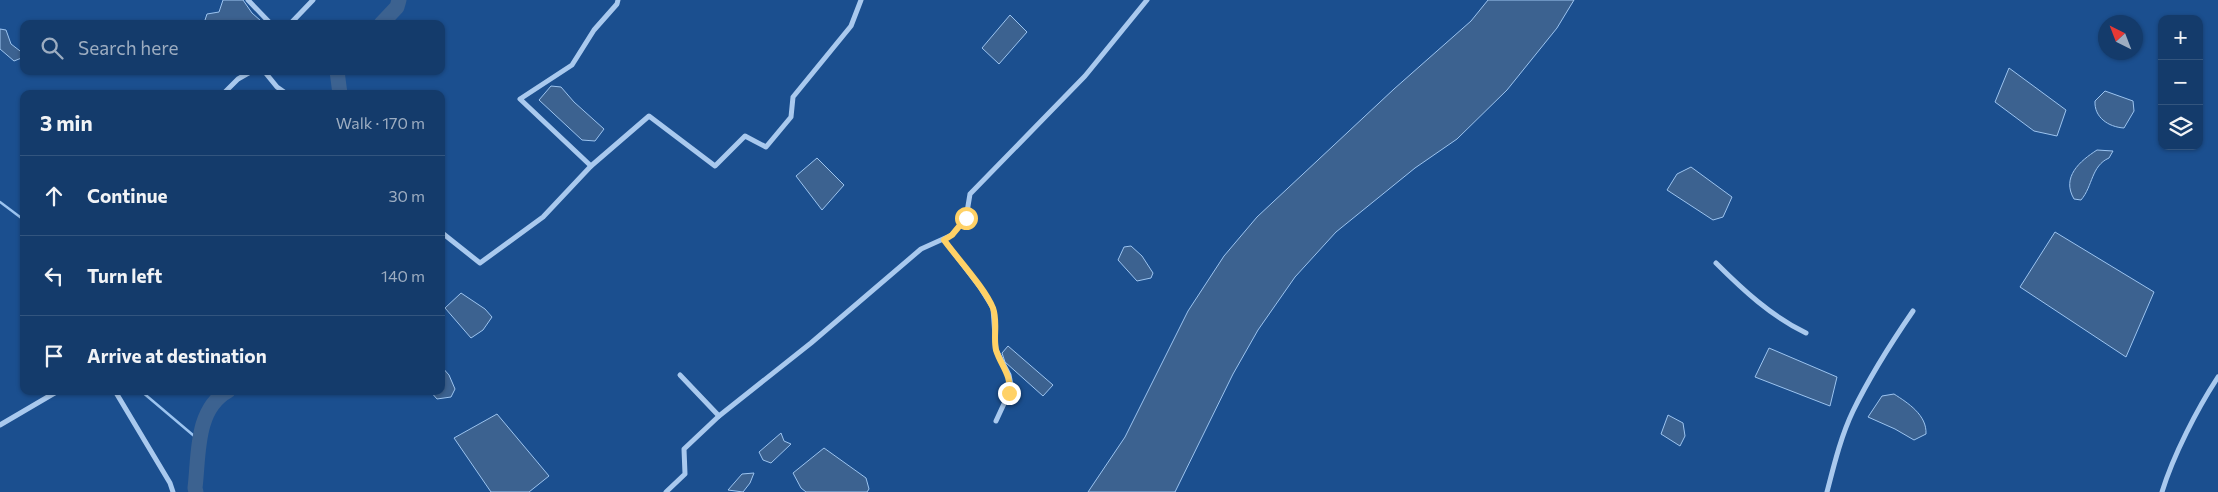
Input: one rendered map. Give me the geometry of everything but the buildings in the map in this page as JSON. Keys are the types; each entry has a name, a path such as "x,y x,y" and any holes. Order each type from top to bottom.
{"street":[{"path":"248,0 267,20"},
{"path":"294,20 314,0"},
{"path":"591,166 520,99 572,65 594,30 617,4 618,0"},
{"path":"445,235 480,264 543,217 591,166 649,116 715,166 745,136 766,146 790,117 793,97 851,26 860,0"},
{"path":"666,492 685,474 684,449 719,416 810,343 921,249 952,235 966,218 970,194 1085,76 1147,0"},
{"path":"227,90 245,75"},
{"path":"267,75 281,90"},
{"path":"944,240 980,287 993,308 996,350 1009,375 1011,385 996,421"},
{"path":"1716,263 1745,292 1806,334"},
{"path":"1828,492 1835,460 1852,412 1890,344 1913,311"},
{"path":"680,375 719,416"},
{"path":"2162,492 2167,474 2218,377"},
{"path":"0,425 51,395"},
{"path":"117,395 170,483 173,492"}],"water":[{"path":"223,0 243,0 252,13 260,20 205,20 207,14 219,12"},
{"path":"1488,0 1574,0 1557,28 1507,90 1457,139 1415,168 1336,232 1295,277 1258,330 1233,374 1175,492 1088,492 1125,437 1188,311 1224,256 1257,217 1394,89 1471,21"},
{"path":"1010,15 1027,32 999,64 982,48"},
{"path":"0,29 6,30 11,44 20,51 20,59 14,61 0,49"},
{"path":"2009,68 2066,110 2057,136 2034,131 1995,102"},
{"path":"551,86 561,87 574,102 604,129 595,141 582,140 539,100"},
{"path":"2105,91 2133,101 2134,111 2124,128 2113,126 2103,120 2097,112 2095,101"},
{"path":"2097,150 2113,151 2109,158 2095,171 2081,200 2074,199 2070,184 2074,170 2084,159"},
{"path":"817,158 844,185 822,210 796,176"},
{"path":"1691,167 1732,197 1723,217 1713,220 1667,190 1677,174"},
{"path":"2055,232 2154,292 2126,357 2020,287"},
{"path":"1131,246 1142,256 1153,273 1151,278 1137,281 1118,260 1124,247"},
{"path":"461,293 485,309 492,317 483,330 471,338 445,308"},
{"path":"1008,346 1053,385 1043,396 1005,362 1002,353"},
{"path":"1769,348 1837,377 1830,406 1755,377"},
{"path":"445,370 455,389 451,397 437,399 434,395 445,395"},
{"path":"1894,394 1920,415 1926,434 1914,440 1868,417 1882,396"},
{"path":"497,414 549,476 529,492 491,492 454,438"},
{"path":"1668,415 1683,423 1685,436 1680,446 1661,434"},
{"path":"781,433 784,441 791,444 771,463 763,460 759,452"},
{"path":"824,448 866,478 869,489 867,492 806,492 801,488 793,473"},
{"path":"754,473 750,483 743,492 728,490 742,474"}],"waterway":[{"path":"385,20 397,7 399,0"},
{"path":"338,75 339,90"},
{"path":"0,202 20,217"},
{"path":"146,395 200,441"},
{"path":"196,492 198,448 204,421 209,409 222,395"}],"route":[{"path":"966,218 952,235 944,240 980,287 993,308 996,350 1009,375 1011,385 1009,393"}]}
